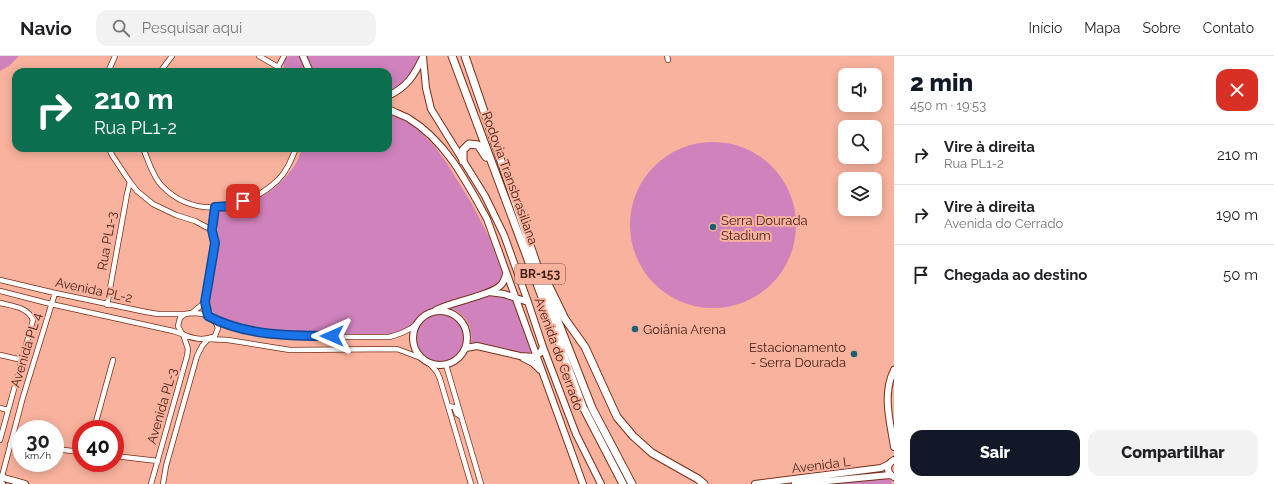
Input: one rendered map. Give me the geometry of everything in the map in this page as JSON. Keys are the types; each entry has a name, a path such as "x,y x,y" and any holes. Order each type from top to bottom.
{"highway":[{"name":"Rodovia Transbrasiliana","path":"452,56 583,407 624,484"},
{"name":"Rodovia Transbrasiliana","path":"465,56 538,266 592,408 632,484"},
{"path":"463,161 462,153 464,148 469,144 474,144 481,148 494,168"},
{"path":"538,266 548,282 565,319 585,347 617,417 633,436 652,453 698,479 704,484"}],"main road":[{"path":"303,56 307,68"},
{"path":"392,94 399,90 414,76 423,56"},
{"name":"Avenida do Cerrado","path":"423,56 426,88 431,109 485,196 504,235 543,347 576,434 601,484"},
{"name":"Avenida do Cerrado","path":"392,111 407,118 436,140 448,154 467,183 487,219 541,372 583,484"},
{"path":"434,312 448,312 461,320 467,334 466,348 461,356 446,365 428,363 421,358 413,341 414,332 418,323 424,316 445,306 489,292 500,286 504,282 506,274"},
{"path":"489,292 504,294 528,302"},
{"path":"466,348 477,346 520,356 536,356 540,353 543,347"},
{"path":"520,356 533,363 541,372"},
{"path":"894,370 890,379 887,404 894,447"},
{"path":"892,461 888,470 892,476"},
{"name":"Avenida L","path":"795,484 811,479 881,468 892,461"},
{"name":"Avenida L","path":"755,484 811,479 892,476"},
{"path":"1,482 25,484"}],"street":[{"path":"110,68 115,56"},
{"path":"163,68 168,61 175,56"},
{"path":"259,56 278,67 284,56"},
{"path":"111,152 137,191 153,204 176,215 195,221 212,230"},
{"path":"145,152 152,170 162,186 180,200 194,206 215,207 232,206 264,191 290,164 294,152"},
{"name":"Rua PL1-3","path":"108,305 126,194 130,182"},
{"path":"208,316 205,302 215,243 212,230 215,207"},
{"name":"Avenida PL-2","path":"0,280 108,305 158,314 185,314"},
{"name":"Avenida PL-2","path":"0,291 182,334"},
{"name":"Avenida PL 4","path":"1,482 10,444 55,293"},
{"path":"0,302 24,309 31,314 33,320 0,440"},
{"path":"192,313 205,302"},
{"path":"418,323 402,334 388,337 290,336 241,329 214,320 200,313 185,314 180,318 178,323 182,334 195,339 228,340 290,350 397,349 421,358"},
{"path":"208,339 215,336 218,332 217,324 214,320"},
{"name":"Avenida PL-3","path":"151,484 187,356 188,349 182,334"},
{"name":"Avenida PL-3","path":"164,484 166,466 197,356 202,346 208,339"},
{"path":"0,355 22,360"},
{"path":"96,420 113,360"},
{"path":"428,363 437,372 440,379 471,484"},
{"path":"446,365 481,484"},
{"path":"448,406 454,407 457,414 461,418"},
{"path":"0,408 8,410"},
{"path":"124,457 158,461"}],"shaded area":[{"path":"0,56 19,56 9,66 0,71"},
{"path":"289,56 301,56 306,68 284,68 283,61"},
{"path":"305,56 420,56 411,73 392,91 392,68 310,68"},
{"path":"392,115 407,118 435,147 472,204 489,237 503,275 502,282 489,290 446,303 432,309 408,328 397,334 391,335 380,336 268,332 247,328 229,322 215,314 208,302 219,244 217,219 219,210 229,209 249,203 266,194 282,181 299,158 301,152 392,152"},
{"name":"Serra Dourada Stadium","path":"713,142 737,146 752,152 765,161 777,173 786,186 792,201 796,225 792,249 786,264 777,277 765,289 752,298 737,304 713,308 689,304 674,298 661,289 649,277 640,264 634,249 630,225 634,201 640,186 649,173 661,161 674,152 689,146"},
{"path":"493,295 502,295 513,299 532,351 527,355 478,344 471,344 472,338 470,327 464,317 455,310 449,308"},
{"path":"441,314 455,318 462,325 466,339 462,353 455,360 441,364 427,360 420,353 416,339 420,325 427,318"},
{"path":"891,477 892,484 834,484"}],"place":[{"name":"Serra Dourada Stadium","path":"713,227"},
{"name":"Goiânia Arena","path":"635,329"},
{"name":"Estacionamento - Serra Dourada","path":"854,354"}],"route":[{"path":"243,201 232,206 220,208 215,207 212,230 215,243 205,302 208,316 214,320 241,329 290,336 332,336"}]}
